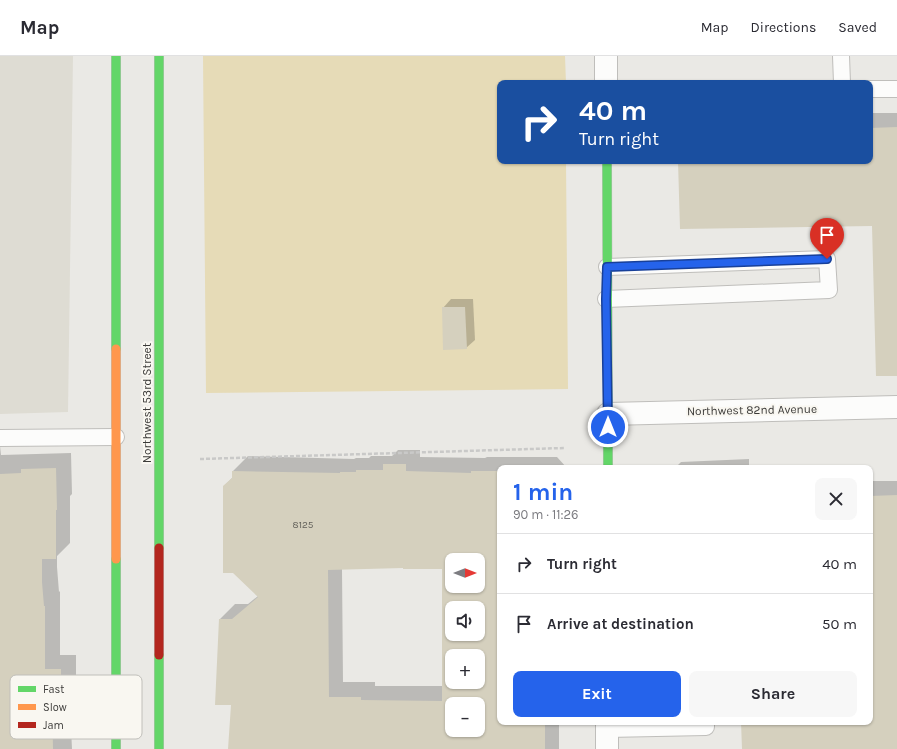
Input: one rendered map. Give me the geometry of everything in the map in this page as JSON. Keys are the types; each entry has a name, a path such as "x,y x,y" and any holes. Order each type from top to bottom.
{"street":[{"path":"116,56 116,675"},
{"name":"Northwest 53rd Street","path":"159,56 159,749"},
{"path":"606,56 606,80"},
{"path":"607,164 606,299 608,465"},
{"name":"Northwest 82nd Avenue","path":"608,414 897,407"}],"lane":[{"path":"841,56 842,80"},
{"path":"873,89 897,89"},
{"path":"606,299 829,290 827,259 607,267"},
{"path":"0,438 116,437"},
{"path":"607,733 706,727 706,725"}],"path":[{"path":"200,458 564,448"}],"shaded area":[{"path":"0,56 73,56 68,412 0,414"},
{"path":"203,56 565,56 566,80 497,80 497,164 566,164 568,389 206,393"}],"building":[{"path":"897,127 897,376 876,376 872,226 680,229 678,164 873,164 873,128"},
{"path":"442,307 465,307 467,349 443,350"},
{"path":"383,464 406,464 406,471 471,473 471,471 497,471 497,725 545,725 545,749 228,749 231,705 215,705 219,619 232,619 258,597 233,573 223,573 223,486 232,478 232,471 356,472 356,470 383,470","holes":["442,569 442,701 361,700 361,697 329,697 328,570"]},
{"path":"56,468 56,559 42,559 42,582 45,606 45,669 61,669 61,675 10,675 10,739 53,739 53,749 0,749 0,474 21,473 21,469"},
{"path":"897,495 897,749 742,749 741,725 873,725 873,496"}],"traffic: fast":[{"path":"116,56 116,349"},
{"path":"159,56 159,548"},
{"path":"607,164 608,465"},
{"path":"116,559 116,675"},
{"path":"159,655 159,749"},
{"path":"116,739 116,749"}],"traffic: slow":[{"path":"116,349 116,559"}],"traffic: jam":[{"path":"159,548 159,655"}],"route":[{"path":"608,427 607,267 827,259"}]}
